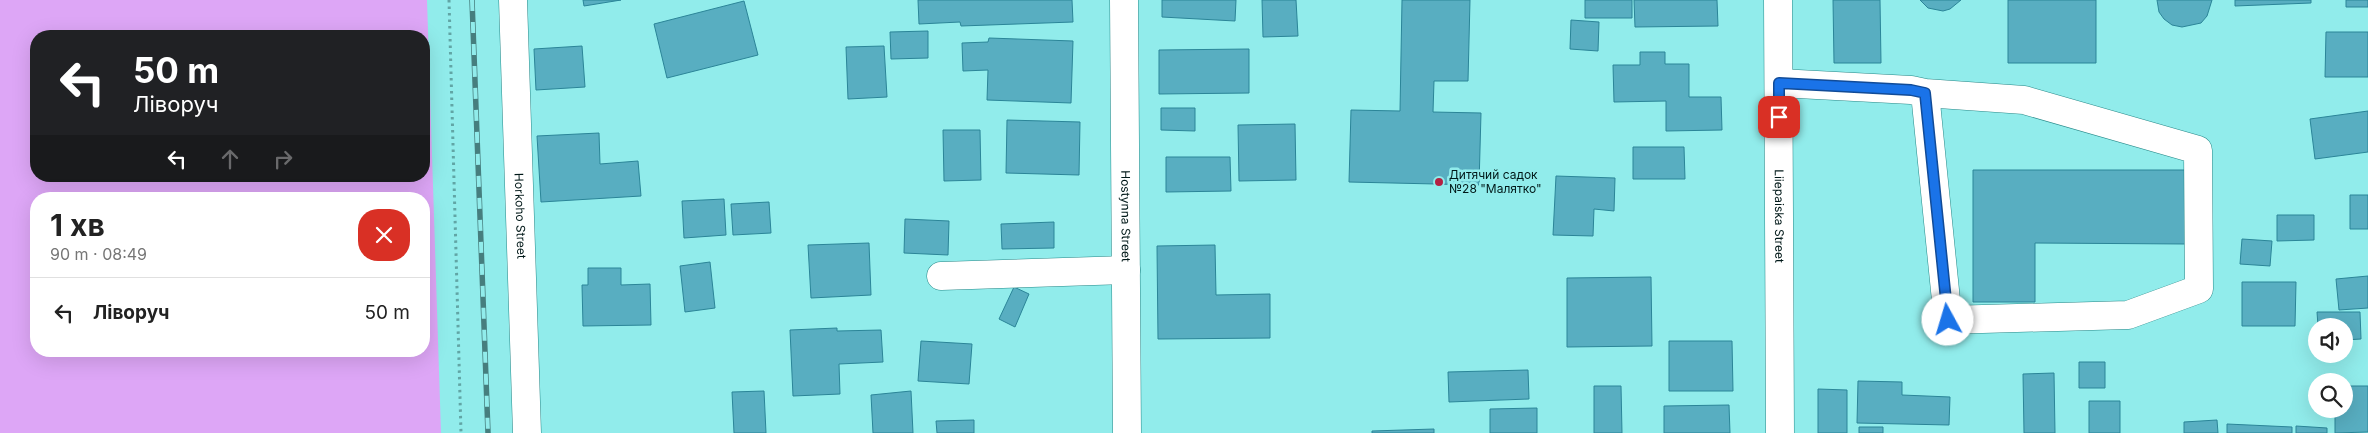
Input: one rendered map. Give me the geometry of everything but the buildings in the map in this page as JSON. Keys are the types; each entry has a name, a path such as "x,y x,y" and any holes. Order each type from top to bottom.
{"street":[{"name":"Horkoho Street","path":"513,0 527,433"},
{"name":"Hostynna Street","path":"1124,0 1127,433"},
{"name":"Liiepaiska Street","path":"1778,0 1780,433"},
{"path":"1779,83 1911,90 1925,93 2024,100 2198,150 2199,289 2128,315 1948,320 1925,93"},
{"path":"941,276 1126,270"}],"path":[{"path":"449,0 461,433"}],"shaded area":[{"path":"0,0 427,0 428,30 30,30 30,182 430,182 430,93 441,433 0,433"}],"railway":[{"path":"472,0 488,433"}],"place":[{"name":"Дитячий садок №28 \"Малятко\"","path":"1439,182"}],"route":[{"path":"1779,117 1779,83 1911,90 1925,93 1948,320"}]}
